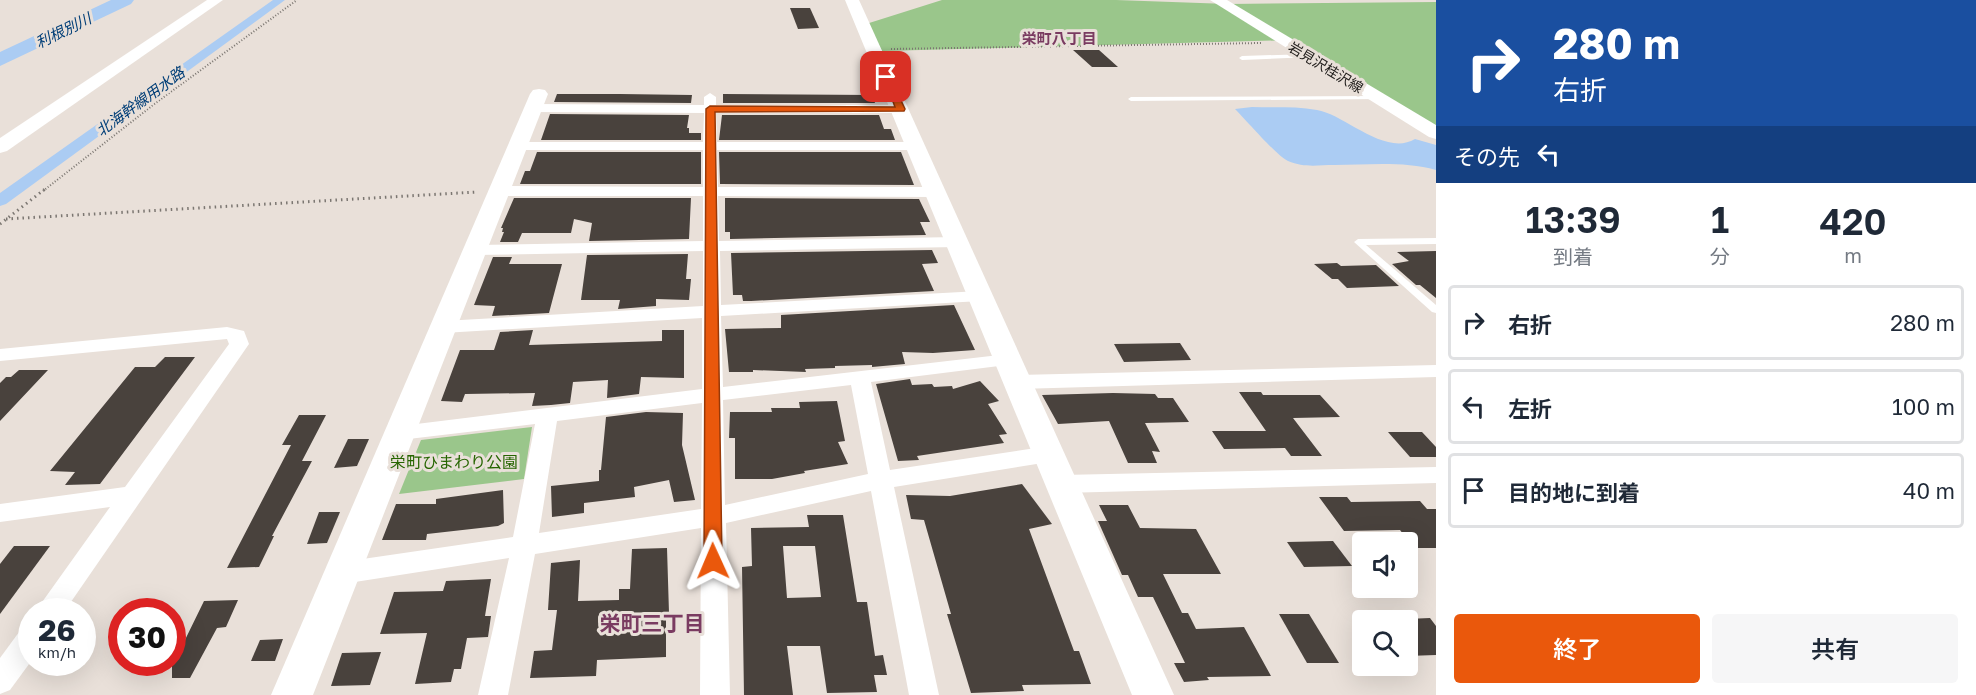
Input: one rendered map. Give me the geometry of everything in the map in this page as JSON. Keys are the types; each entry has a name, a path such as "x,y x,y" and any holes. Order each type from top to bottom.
{"street":[{"path":"0,147 216,0"},
{"path":"852,0 1153,695"},
{"name":"岩見沢桂沢線","path":"1217,0 1436,133"},
{"path":"292,695 536,101 710,103 901,109"},
{"path":"710,103 715,695"},
{"path":"518,146 916,146"},
{"path":"499,191 937,192"},
{"path":"475,250 958,242"},
{"path":"443,327 980,296"},
{"path":"0,355 227,333 237,335 238,344 59,598"},
{"path":"400,432 860,377 1013,371 1436,371"},
{"path":"860,377 924,695"},
{"path":"493,695 524,547 547,415"},
{"path":"342,573 712,517 882,480 1049,454"},
{"path":"1062,484 1436,475"},
{"path":"0,513 131,495"},
{"path":"0,681 18,656"}],"lane":[{"path":"1242,58 1309,56"},
{"path":"1131,99 1377,98"},
{"path":"1436,241 1358,243 1436,310"}],"path":[{"path":"0,224 157,102 297,0"},
{"path":"874,49 1286,43"},
{"path":"6,219 499,191"}],"green space":[{"path":"942,0 1116,0 1228,4 1436,2 1436,128 1295,40 882,51 866,24"},
{"name":"栄町ひまわり公園","path":"532,427 524,479 399,494 421,440"}],"water":[{"path":"1252,107 1317,110 1391,143 1403,143 1415,139 1436,145 1436,170 1398,164 1311,166 1288,161 1276,152 1235,109"}],"building":[{"path":"790,8 810,8 819,28 798,29"},
{"path":"1073,50 1099,50 1118,67 1092,67"},
{"path":"557,94 692,95 691,103 554,102"},
{"path":"723,94 872,95 875,103 723,103"},
{"path":"550,114 689,115 687,128 689,128 689,133 701,133 701,140 541,140"},
{"path":"722,115 879,115 884,129 891,129 895,140 719,140"},
{"path":"537,152 701,152 701,184 520,184 525,171 530,171"},
{"path":"719,152 901,152 914,185 720,184"},
{"path":"514,198 691,198 689,239 589,241 592,223 574,219 571,233 522,233 518,242 500,242 504,232 501,228"},
{"path":"725,198 919,199 930,222 920,222 926,235 730,239 730,232 725,232"},
{"path":"932,250 938,263 922,264 934,291 751,301 743,301 742,295 733,295 731,253"},
{"path":"1436,251 1436,298 1420,285 1416,285 1392,264 1409,261 1397,252"},
{"path":"688,254 686,279 691,279 689,300 656,299 656,306 618,309 620,300 581,300 587,255"},
{"path":"493,257 512,257 509,264 562,264 549,313 492,316 495,306 474,305"},
{"path":"1337,263 1341,266 1376,265 1399,286 1347,288 1338,279 1332,279 1314,264"},
{"path":"954,305 975,350 933,353 902,352 905,364 872,367 872,365 835,366 835,368 805,369 806,372 753,370 753,372 729,372 725,329 781,328 781,315"},
{"path":"533,330 529,345 662,341 662,330 684,330 684,378 641,377 639,394 607,398 608,380 573,382 570,403 551,405 532,406 535,393 465,394 462,402 441,401 460,350 494,350 500,332"},
{"path":"1180,343 1191,360 1124,362 1114,344"},
{"path":"165,357 195,357 100,484 65,485 75,472 50,471 135,367 155,367"},
{"path":"19,370 48,370 0,421 0,383"},
{"path":"910,379 912,385 932,384 934,387 952,386 953,389 980,381 999,401 988,404 1007,434 999,435 1004,443 917,456 919,460 898,461 876,384"},
{"path":"1239,392 1261,392 1263,395 1320,395 1340,417 1293,418 1322,456 1291,456 1285,448 1224,449 1212,431 1266,431"},
{"path":"1155,394 1158,398 1173,398 1189,422 1145,423 1160,452 1152,451 1157,463 1128,463 1109,421 1058,424 1042,395"},
{"path":"837,401 845,441 838,442 848,464 772,479 735,479 735,438 729,438 730,412 772,412 771,408 800,408 799,402"},
{"path":"646,412 683,413 682,445 695,500 674,502 669,480 634,487 635,497 584,503 584,513 552,517 551,486 599,481 606,417"},
{"path":"299,415 326,415 302,461 312,461 272,536 274,536 259,567 227,568 291,445 282,445"},
{"path":"1388,432 1422,432 1436,447 1436,457 1410,457"},
{"path":"348,439 369,439 357,466 334,468"},
{"path":"1022,484 1052,524 1029,529 1074,651 1079,651 1091,684 1022,685 1024,691 971,693 947,614 951,614 924,520 911,519 906,495 950,496"},
{"path":"503,490 504,523 498,526 427,534 426,540 382,540 396,504 436,504 436,499"},
{"path":"1319,497 1347,497 1351,502 1420,501 1427,509 1436,509 1436,548 1418,548 1418,532 1344,531"},
{"path":"1099,505 1128,505 1140,528 1196,529 1221,574 1163,574 1182,613 1188,613 1196,629 1244,627 1271,676 1207,677 1209,680 1184,682 1174,663 1185,663 1153,597 1138,597 1128,575 1122,575 1098,521 1107,521"},
{"path":"319,512 340,512 327,543 307,544"},
{"path":"807,515 843,515 857,602 867,602 875,656 883,655 887,675 874,675 877,692 827,693 820,646 787,646 793,695 744,695 742,567 752,566 751,528 809,527","holes":["783,546 815,546 821,597 787,598"]},
{"path":"1333,541 1352,566 1304,567 1287,542"},
{"path":"14,546 50,546 0,614 0,564"},
{"path":"667,548 669,613 666,613 666,657 597,660 596,676 530,678 534,651 552,650 557,610 548,610 551,563 580,560 578,601 619,600 619,589 630,589 632,549"},
{"path":"491,579 485,616 491,616 488,637 467,638 461,669 454,669 451,682 415,684 427,633 380,634 394,592 443,591 446,581"},
{"path":"238,600 226,627 217,628 190,678 172,678 172,676 186,676 186,638 204,601"},
{"path":"1279,614 1309,614 1339,663 1307,663"},
{"path":"1430,618 1436,626 1436,655 1418,656 1418,619"},
{"path":"283,639 275,661 251,661 260,640"},
{"path":"381,652 370,685 331,686 342,653"}],"waterway":[{"name":"利根別川","path":"0,60 125,0"},
{"name":"北海幹線用水路","path":"0,201 280,0"}],"district":[{"name":"栄町八丁目","path":"1059,38"},
{"name":"栄町三丁目","path":"652,623"}],"route":[{"path":"713,561 710,109 901,109 886,77"}]}
